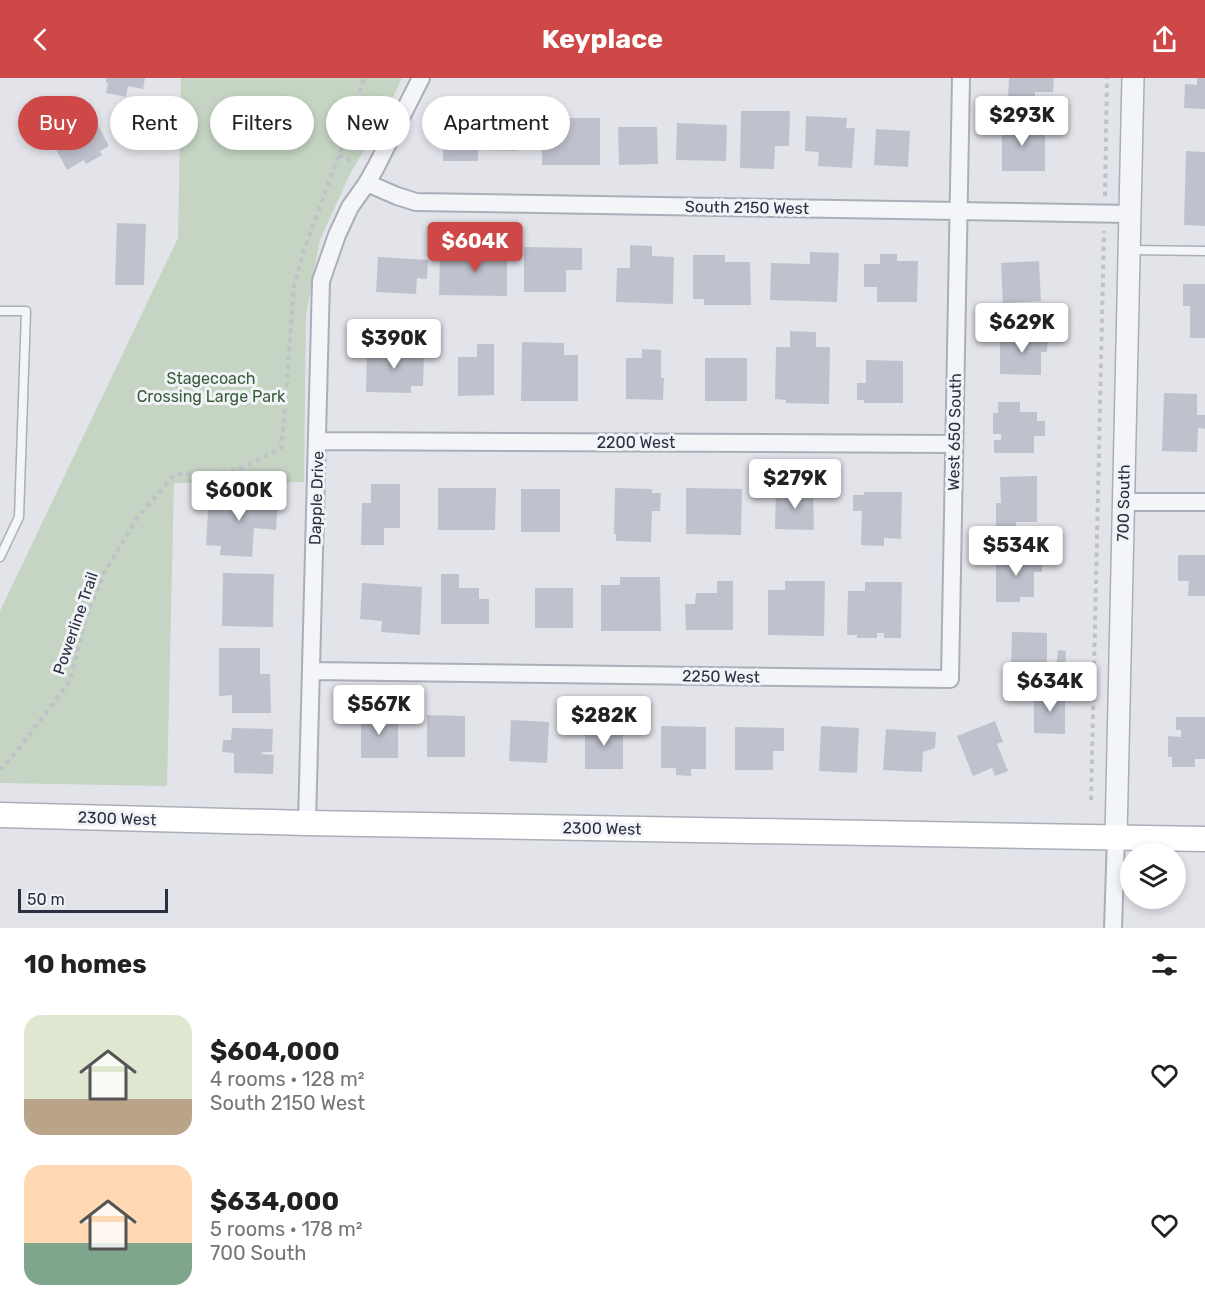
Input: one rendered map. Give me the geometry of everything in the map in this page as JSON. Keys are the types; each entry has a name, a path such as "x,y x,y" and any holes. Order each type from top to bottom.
{"main road":[{"name":"2300 West","path":"0,815 307,823 1205,839"}],"street":[{"name":"Dapple Drive","path":"307,823 321,281 350,207 367,183 421,78"},
{"name":"West 650 South","path":"950,679 961,78"},
{"name":"700 South","path":"1113,928 1133,78"},
{"name":"South 2150 West","path":"367,183 416,202 1130,214"},
{"name":"2200 West","path":"317,441 954,444"},
{"path":"1123,502 1205,502"},
{"name":"2250 West","path":"311,671 950,679"}],"lane":[{"path":"1129,250 1205,251"},
{"path":"0,311 26,311 19,517 0,557"}],"path":[{"name":"Powerline Trail","path":"0,770 70,681 87,615 104,573 138,517 152,500 174,475 185,473 206,476 238,470 281,448 294,285 364,78"},
{"path":"1091,800 1107,78"},
{"path":"339,155 355,163"}],"green space":[{"name":"Stagecoach Crossing Large Park","path":"181,78 402,78 394,96 326,96 326,150 364,150 350,174 320,240 306,315 304,482 174,483 167,786 0,783 0,611 178,238 180,150 198,150 198,96 181,96"}],"building":[{"path":"106,78 145,78 143,89 128,86 126,96 106,93 108,83 106,83"},
{"path":"1009,78 1054,78 1053,92 1035,92 1035,100 1008,98"},
{"path":"1197,78 1205,78 1205,109 1184,108 1185,84 1197,85"},
{"path":"741,111 790,111 789,146 775,146 774,169 740,168"},
{"path":"806,116 847,118 846,128 855,128 852,168 818,166 819,152 805,151"},
{"path":"570,118 600,118 600,165 542,165 542,150 570,150"},
{"path":"1002,119 1029,119 1029,133 1045,133 1045,171 1002,171"},
{"path":"677,123 727,125 726,161 676,160"},
{"path":"98,125 109,146 100,151 102,155 86,164 84,160 67,170 56,150 98,150"},
{"path":"618,127 657,127 658,164 619,165"},
{"path":"876,129 910,131 908,167 874,165"},
{"path":"443,150 478,150 478,161 443,161"},
{"path":"1186,151 1205,152 1205,226 1184,225"},
{"path":"117,223 146,224 144,285 115,285"},
{"path":"630,245 652,246 652,256 674,257 673,304 616,302 617,268 630,268"},
{"path":"524,247 582,248 582,270 566,270 566,292 524,292"},
{"path":"465,248 507,249 507,296 439,295 440,257 465,257"},
{"path":"810,252 839,253 837,302 770,300 771,263 810,264"},
{"path":"880,254 897,254 897,261 918,261 917,302 877,302 877,287 864,287 864,264 880,264"},
{"path":"693,255 725,255 725,262 750,262 751,305 704,305 704,299 693,299"},
{"path":"378,257 428,260 427,279 417,278 416,294 376,292"},
{"path":"1039,261 1041,301 1003,303 1001,263"},
{"path":"1183,284 1205,284 1205,338 1190,338 1190,306 1183,306"},
{"path":"790,331 816,332 816,347 830,347 829,404 786,403 786,400 775,399 776,347 790,347"},
{"path":"1000,335 1048,336 1047,352 1041,352 1041,375 1000,374"},
{"path":"522,342 564,343 564,355 578,355 578,401 521,401"},
{"path":"477,344 494,344 494,395 458,396 458,357 477,357"},
{"path":"367,347 424,349 423,386 411,386 411,393 366,392"},
{"path":"642,349 661,350 661,378 664,378 663,400 626,399 626,358 642,358"},
{"path":"705,358 747,358 747,401 705,401"},
{"path":"866,360 903,361 903,403 864,403 864,400 857,400 857,383 866,383"},
{"path":"1164,393 1197,394 1197,415 1205,415 1205,429 1198,428 1197,452 1162,451"},
{"path":"998,402 1020,402 1020,412 1037,412 1037,421 1045,421 1045,436 1034,436 1034,453 994,453 994,440 1001,440 1001,434 993,434 993,413 998,413"},
{"path":"1037,476 1037,522 1016,522 1016,526 996,526 996,503 1001,503 1000,477"},
{"path":"371,484 400,484 400,528 384,528 384,545 361,545 362,503 371,503"},
{"path":"438,488 496,488 495,530 438,530"},
{"path":"615,488 652,489 652,493 661,493 660,511 652,511 651,542 616,541 616,534 614,534"},
{"path":"686,488 742,489 741,535 686,534"},
{"path":"521,489 560,489 560,532 521,532"},
{"path":"776,490 813,490 814,530 775,529"},
{"path":"864,492 902,492 901,539 884,538 884,546 861,545 862,511 853,511 853,495 864,495"},
{"path":"209,493 278,498 276,530 254,528 252,557 220,555 221,546 206,545"},
{"path":"996,555 1042,555 1042,572 1034,572 1034,597 1020,597 1020,602 996,602"},
{"path":"1178,555 1205,555 1205,596 1188,596 1189,581 1178,581"},
{"path":"223,573 274,574 273,627 222,626"},
{"path":"441,574 459,574 459,588 479,588 479,599 489,599 489,624 441,624"},
{"path":"620,577 660,577 661,631 601,631 601,585 620,585"},
{"path":"717,581 733,581 733,630 686,630 685,604 695,604 696,593 717,593"},
{"path":"785,581 825,581 824,636 768,635 768,590 785,590"},
{"path":"865,582 902,582 901,638 884,638 884,633 877,633 877,638 857,638 857,635 847,635 848,591 865,591"},
{"path":"362,583 422,587 420,635 381,632 382,621 360,619"},
{"path":"535,588 573,588 573,628 535,628"},
{"path":"1012,632 1047,633 1047,671 1011,670"},
{"path":"219,648 260,648 260,674 270,674 271,713 232,713 232,695 219,696"},
{"path":"1058,650 1066,651 1065,669 1056,668"},
{"path":"1034,692 1065,692 1065,734 1034,733"},
{"path":"361,714 398,714 398,758 361,758"},
{"path":"427,715 465,716 465,757 427,757"},
{"path":"1176,717 1205,717 1205,759 1195,759 1195,767 1172,767 1172,757 1168,757 1168,736 1181,737 1181,730 1176,730"},
{"path":"511,720 549,722 547,763 509,761"},
{"path":"995,721 1003,742 997,744 1008,771 995,776 992,768 973,776 957,736"},
{"path":"585,725 623,725 623,769 585,769"},
{"path":"661,726 706,727 706,769 691,769 691,776 676,775 676,768 661,768"},
{"path":"821,726 859,728 857,773 819,771"},
{"path":"735,727 784,728 784,751 773,751 773,770 735,770"},
{"path":"232,728 273,729 272,752 262,752 262,754 274,755 273,774 234,773 234,753 222,752 223,740 231,740"},
{"path":"886,729 936,732 935,748 923,752 922,772 883,770"}]}
